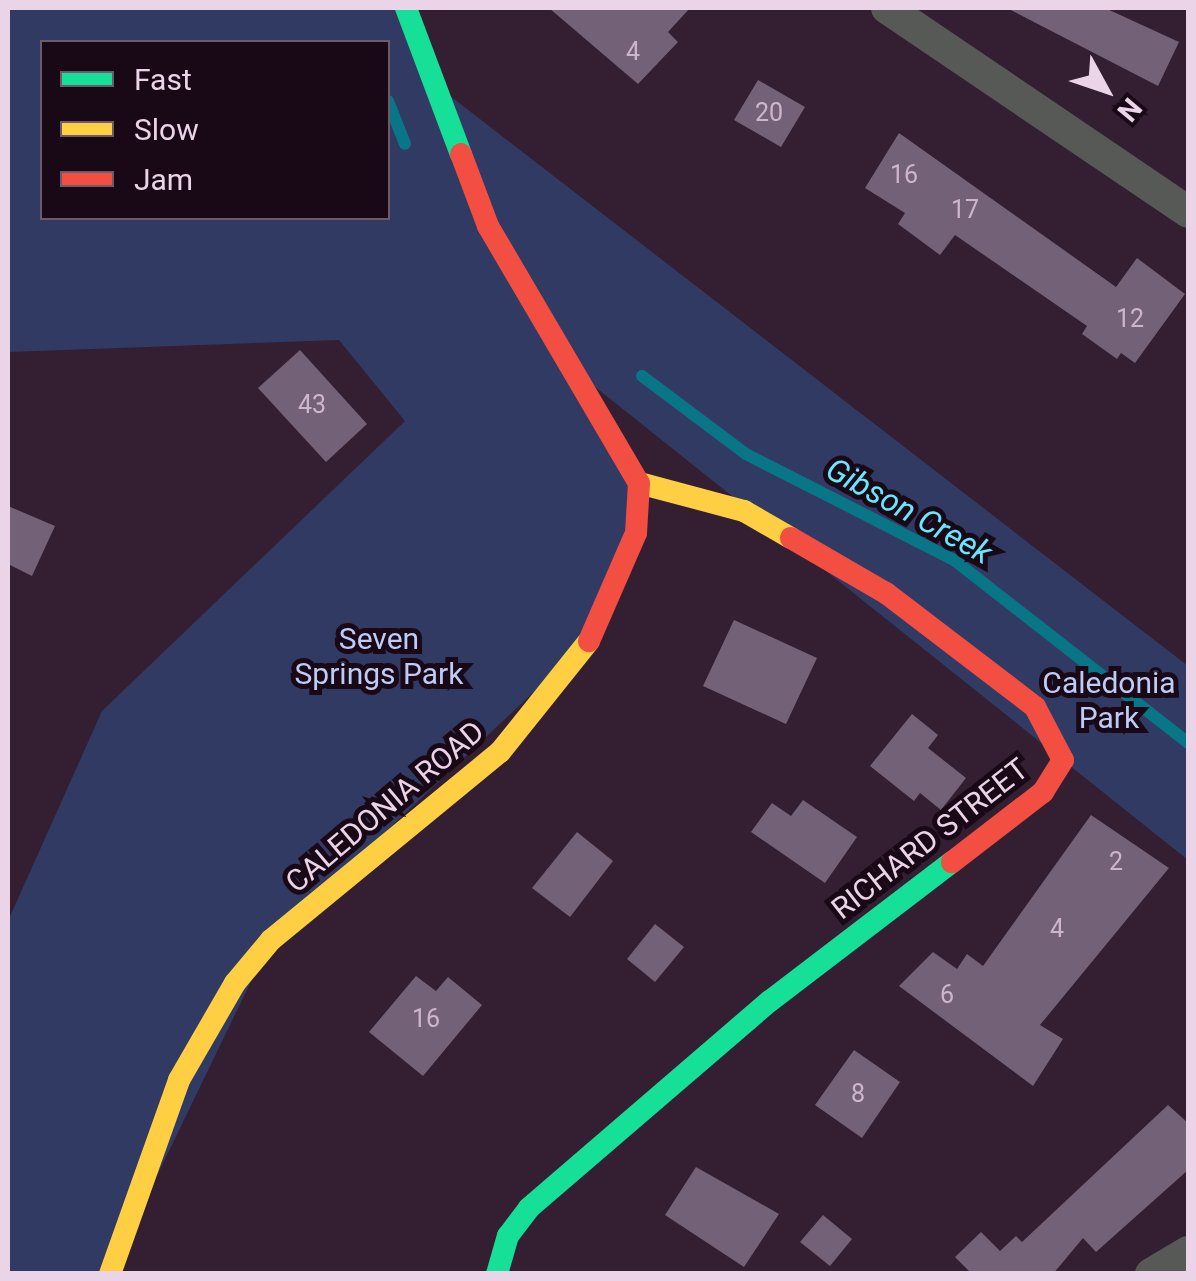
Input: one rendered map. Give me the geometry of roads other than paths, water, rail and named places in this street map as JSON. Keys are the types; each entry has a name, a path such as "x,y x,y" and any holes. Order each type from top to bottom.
{"street":[{"path":"406,8 488,226 606,414 640,483"},
{"path":"888,8 1188,212"},
{"name":"CALEDONIA ROAD","path":"110,1274 178,1080 235,983 271,940 500,752 560,683 619,582 636,533 640,483"},
{"name":"RICHARD STREET","path":"498,1274 508,1236 529,1208 770,1001 1044,792 1064,760 1035,707 886,593 744,511 640,483"},
{"path":"1151,1274 1188,1252"}],"waterway":[{"name":"Gibson Creek","path":"390,106 405,144"},
{"name":"Gibson Creek","path":"642,376 746,454 954,560 1188,743"}],"park label":[{"name":"Seven Springs Park","path":"379,656"},
{"name":"Caledonia Park","path":"1109,700"}]}
